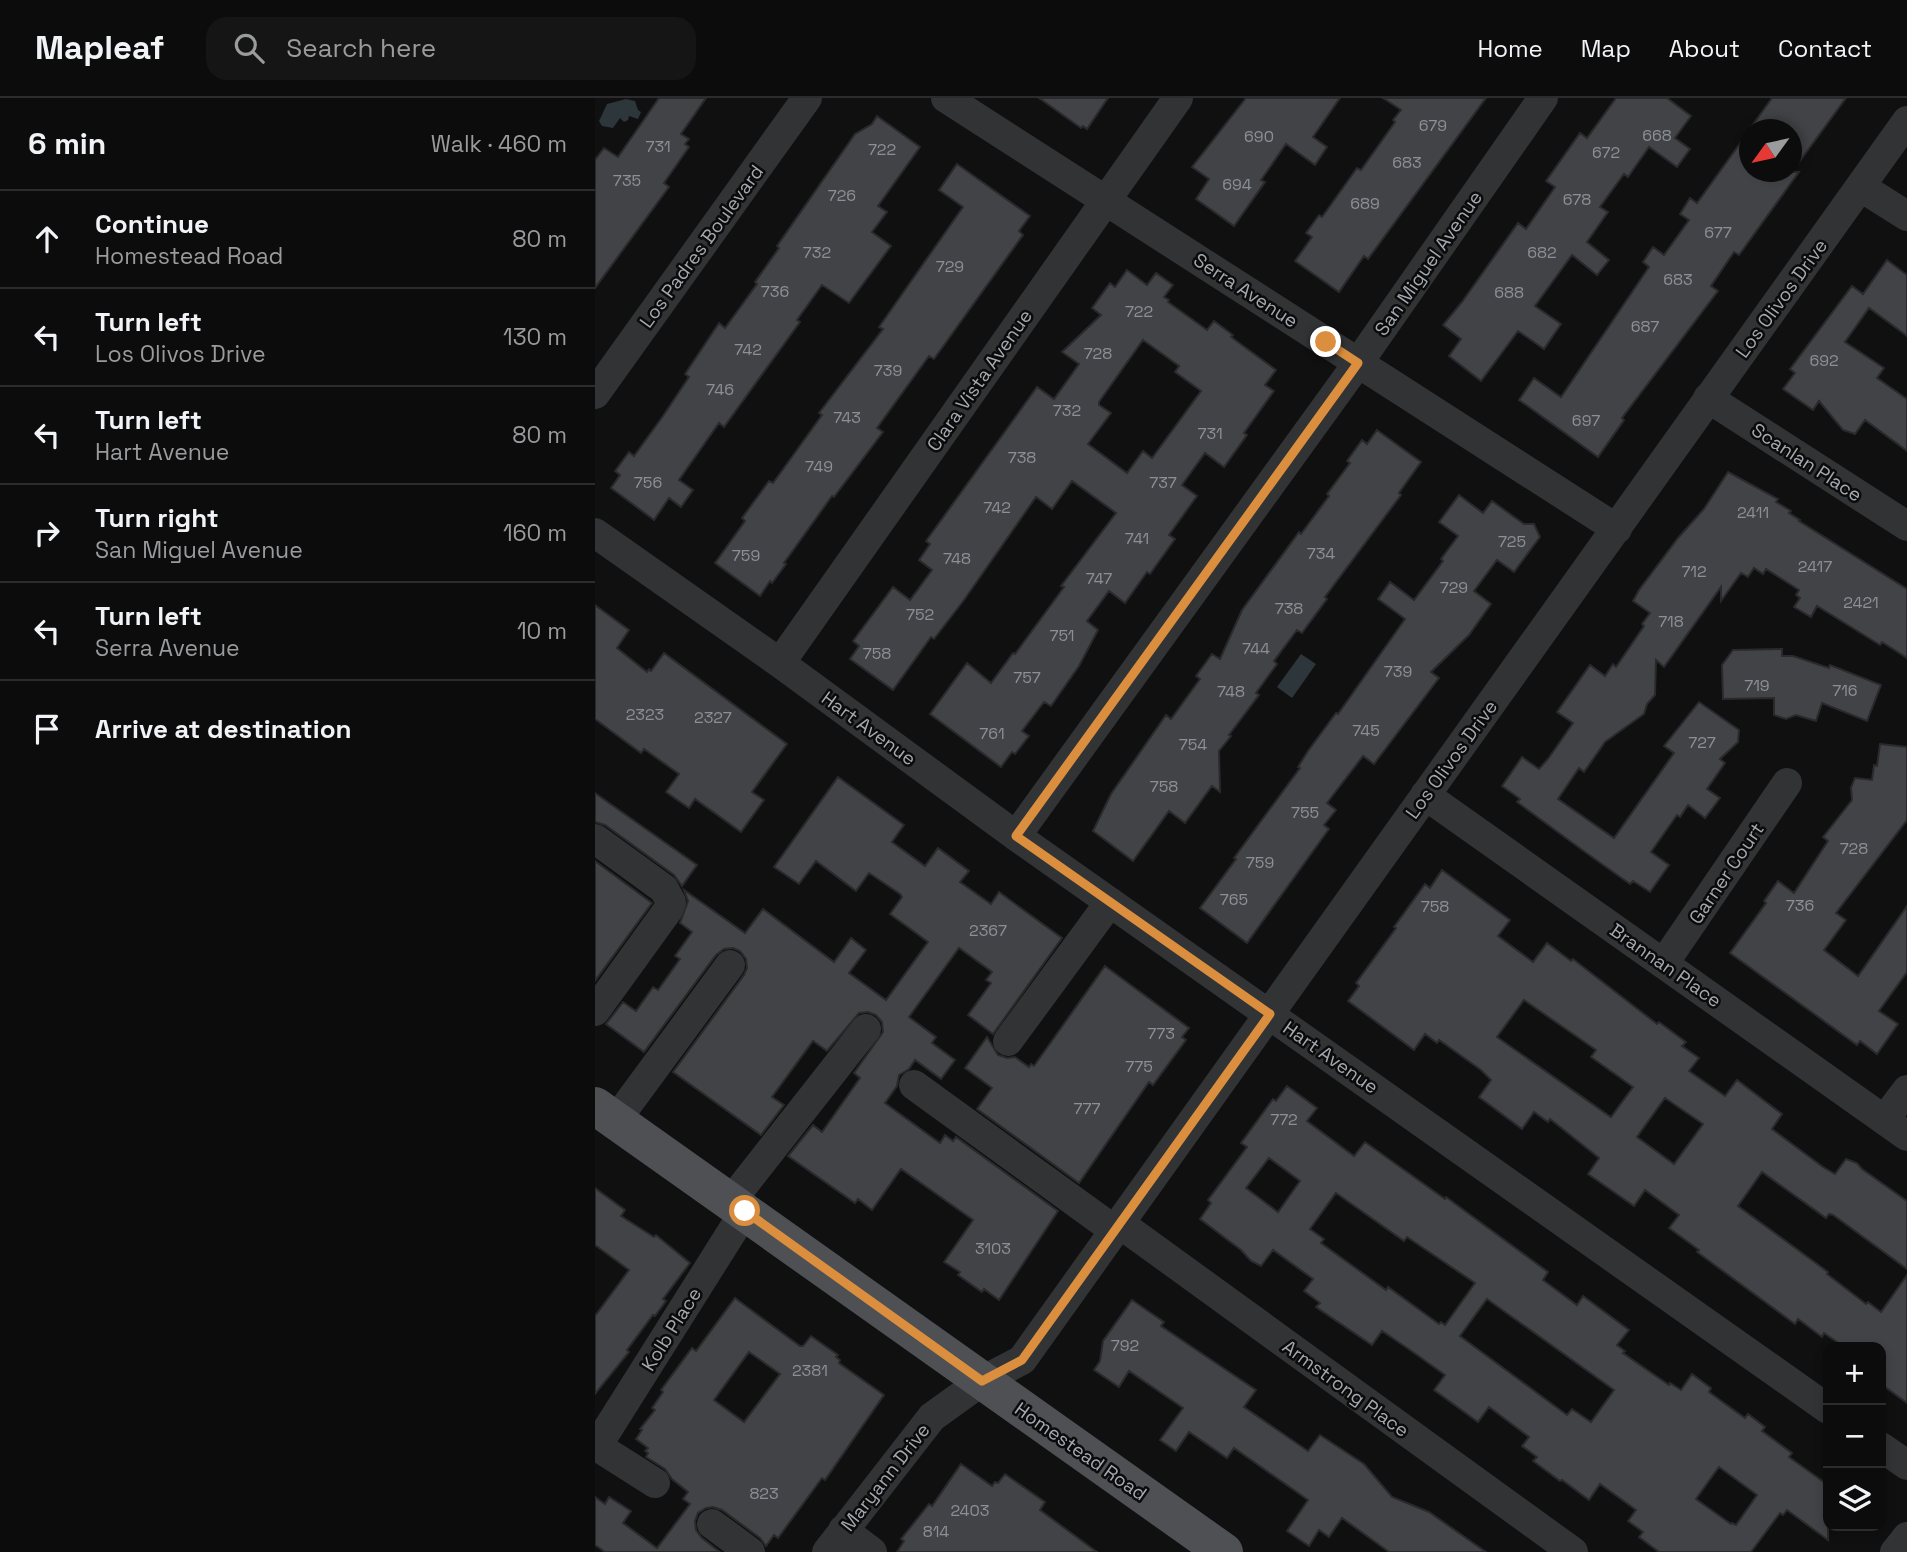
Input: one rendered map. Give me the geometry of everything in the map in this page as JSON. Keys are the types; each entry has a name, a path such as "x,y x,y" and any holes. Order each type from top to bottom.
{"main road":[{"name":"Homestead Road","path":"603,1116 738,1206 1224,1552"}],"street":[{"name":"Los Padres Boulevard","path":"595,394 807,98"},
{"name":"Serra Avenue","path":"946,98 1617,529"},
{"name":"Clara Vista Avenue","path":"780,663 1178,98"},
{"name":"San Miguel Avenue","path":"1016,836 1358,363 1543,98"},
{"name":"Los Olivos Drive","path":"982,1381 1022,1360 1907,121"},
{"path":"1861,187 1907,216"},
{"name":"Scanlan Place","path":"1708,398 1907,526"},
{"name":"Hart Avenue","path":"595,533 780,663 1016,836 1823,1405"},
{"name":"Garner Court","path":"1664,963 1787,783"},
{"name":"Brannan Place","path":"1425,795 1896,1127"},
{"path":"595,839 664,889 671,902 669,910 595,1011"},
{"path":"1008,1041 1110,902"},
{"path":"595,1029 673,925"},
{"path":"603,1116 730,965"},
{"name":"Kolb Place","path":"596,1445 738,1206 866,1029"},
{"name":"Armstrong Place","path":"914,1085 1573,1552"},
{"path":"1896,1127 1907,1090"},
{"name":"Maryann Drive","path":"835,1541 932,1417 982,1381"},
{"path":"596,1445 655,1483"},
{"path":"1886,1450 1907,1465"},
{"path":"712,1524 750,1552"},
{"path":"1895,1552 1907,1537"},
{"path":"835,1541 872,1552"}],"shaded area":[{"path":"626,99 635,101 641,112 638,119 629,116 624,122 620,118 613,128 602,126 599,121 607,104"},
{"path":"1301,654 1316,664 1292,698 1277,687"}],"building":[{"path":"659,98 706,98 681,134 689,139 685,144 689,147 664,183 669,187 595,288 595,160 604,148 618,157"},
{"path":"1039,98 1108,98 1087,129 1083,126 1081,128"},
{"path":"1246,98 1340,98 1313,137 1327,147 1315,165 1286,144 1261,180 1265,182 1234,226 1196,199 1209,179 1192,167"},
{"path":"1383,98 1486,98 1368,259 1364,256 1339,292 1295,261 1312,237 1306,233 1319,215 1322,217 1357,168 1361,170 1395,122 1393,120 1401,110"},
{"path":"1616,98 1667,98 1691,116 1675,138 1690,149 1677,167 1649,147 1628,177 1624,174 1600,207 1608,212 1587,242 1609,260 1597,275 1572,255 1535,306 1561,324 1544,349 1518,331 1481,381 1449,356 1461,339 1443,325 1518,223 1526,229 1555,187 1546,181 1580,133 1587,138"},
{"path":"1772,98 1846,98 1802,158 1802,119 1757,119"},
{"path":"877,116 920,147 878,206 887,212 872,232 891,246 849,303 822,285 797,320 800,322 724,427 719,423 679,480 693,490 681,507 669,498 654,520 611,488 620,475 615,471 629,452 634,456 663,416 689,377 685,374 719,323 725,328 757,284 755,282 779,248 777,246 855,134 872,124"},
{"path":"1739,145 1739,182 1792,182 1739,255 1734,252 1711,286 1718,291 1622,418 1624,420 1598,457 1519,400 1534,378 1561,397 1649,267 1643,262 1653,247 1664,255 1689,220 1680,214 1690,198 1697,203"},
{"path":"957,164 1030,216 1019,231 1023,235 934,359 929,356 877,428 883,432 834,497 832,496 784,563 786,564 760,596 715,563 745,521 742,518 769,481 773,483 822,415 819,413 883,329 879,327 963,207 939,190"},
{"path":"1887,260 1907,275 1907,336 1869,308 1845,342 1884,368 1877,378 1907,399 1907,451 1865,420 1855,434 1843,430 1819,401 1813,410 1783,389 1795,373 1790,369 1852,286 1863,294"},
{"path":"1127,270 1147,285 1156,273 1173,285 1164,297 1168,302 1207,330 1214,321 1276,370 1265,385 1274,391 1224,467 1205,453 1182,485 1197,496 1169,535 1175,539 1125,603 1109,591 1087,621 1098,630 1079,666 1051,706 1044,702 1022,731 1029,736 1001,767 930,714 967,663 991,683 1013,653 1015,654 1064,587 1061,586 1116,513 1072,481 1052,509 1036,497 964,600 934,639 931,637 893,690 850,659 859,646 853,641 893,587 910,600 932,570 919,560 930,544 926,541 1037,387 1054,399 1079,364 1062,352 1101,315 1092,308 1110,283 1115,287","holes":["1143,340 1179,366 1175,372 1201,391 1152,458 1143,451 1127,473 1088,444 1111,413 1099,405 1099,402"]},
{"path":"1377,430 1421,462 1399,493 1401,495 1325,597 1327,599 1302,633 1297,630 1274,661 1277,664 1256,693 1259,695 1219,751 1220,792 1212,786 1185,823 1169,811 1133,861 1093,831 1111,794 1166,715 1171,719 1200,679 1196,676 1212,654 1220,659 1242,610 1329,496 1327,494 1350,463 1347,461 1362,440 1367,444"},
{"path":"1728,472 1778,499 1776,502 1791,511 1789,513 1799,521 1907,589 1907,658 1882,642 1880,645 1817,606 1811,617 1794,607 1800,598 1796,595 1799,590 1766,569 1763,574 1754,568 1748,577 1741,573 1721,601 1721,587 1664,667 1656,660 1655,695 1647,704 1644,714 1605,742 1584,772 1579,768 1558,799 1614,838 1674,753 1664,746 1699,702 1739,730 1738,742 1720,759 1725,763 1707,789 1720,798 1705,818 1688,805 1680,817 1677,815 1651,852 1669,865 1650,892 1633,881 1630,884 1585,852 1517,802 1520,799 1502,786 1522,757 1539,769 1548,759 1573,723 1557,712 1590,665 1605,676 1613,664 1616,667 1650,613 1633,601 1639,590 1678,538 1704,509"},
{"path":"1459,495 1483,513 1492,501 1524,524 1534,524 1540,537 1514,572 1497,560 1474,591 1491,604 1469,635 1431,672 1439,678 1374,764 1363,756 1327,803 1336,810 1324,825 1329,829 1247,943 1200,908 1300,768 1298,767 1308,751 1336,713 1338,714 1405,619 1378,599 1390,582 1414,600 1443,561 1441,559 1458,536 1439,522"},
{"path":"595,605 629,630 617,648 647,672 649,669 651,671 664,653 787,744 752,792 764,800 741,832 695,799 689,808 666,792 679,774 644,749 641,753 595,719"},
{"path":"1782,649 1782,656 1793,656 1829,668 1830,665 1881,685 1867,721 1822,703 1816,721 1796,715 1786,719 1774,715 1774,698 1723,699 1722,665 1733,650"},
{"path":"1880,744 1907,747 1907,820 1836,913 1846,920 1824,950 1858,976 1907,906 1907,972 1879,1011 1898,1024 1877,1054 1860,1041 1857,1045 1730,953 1766,903 1764,901 1778,881 1794,893 1828,841 1823,837 1852,800 1851,788 1855,778 1872,780"},
{"path":"838,777 904,825 892,842 925,866 938,848 969,871 960,882 991,904 999,892 1062,938 993,1034 968,1015 991,983 986,980 992,972 959,948 909,1017 936,1037 932,1043 955,1060 941,1079 915,1060 909,1069 899,1075 897,1086 885,1103 940,1143 945,1135 953,1141 956,1137 1058,1211 999,1300 984,1289 982,1292 944,1262 973,1220 901,1169 872,1210 858,1199 855,1203 788,1156 813,1125 822,1132 860,1078 854,1073 883,1032 882,1022 876,1015 859,1013 827,1051 813,1041 772,1097 784,1105 761,1135 673,1072 744,975 747,968 746,959 740,951 733,948 724,949 716,955 644,1052 606,1024 623,1002 636,1011 653,987 658,990 680,959 675,956 692,932 680,923 688,901 684,890 745,933 763,909 834,962 851,938 866,950 849,973 886,1000 928,942 890,914 902,897 900,894 869,873 856,891 816,861 799,884 774,867"},
{"path":"595,793 697,865 682,886 674,875 605,825 595,822"},
{"path":"595,861 652,903 595,981"},
{"path":"1442,870 1510,920 1498,936 1533,962 1547,943 1571,961 1573,959 1657,1024 1659,1022 1686,1042 1682,1046 1699,1058 1689,1071 1725,1096 1737,1080 1782,1114 1772,1129 1823,1167 1835,1174 1846,1159 1857,1163 1907,1201 1907,1269 1833,1215 1829,1214 1826,1218 1762,1172 1738,1206 1828,1272 1827,1274 1866,1304 1868,1302 1881,1312 1907,1275 1907,1403 1886,1388 1886,1342 1837,1342 1824,1333 1822,1337 1798,1319 1795,1324 1697,1252 1699,1250 1669,1228 1679,1215 1645,1190 1634,1206 1588,1174 1599,1158 1550,1119 1548,1122 1534,1112 1522,1129 1479,1097 1491,1080 1481,1070 1439,1040 1437,1043 1425,1034 1414,1050 1348,1001 1359,986 1356,983 1425,884 1430,888","holes":["1524,1000 1596,1050 1591,1057 1633,1087 1611,1117 1497,1037","1665,1098 1703,1124 1674,1164 1637,1137"]},
{"path":"1105,966 1189,1028 1182,1037 1186,1040 1153,1085 1149,1082 1079,1183 977,1109 992,1088 965,1068 987,1037 998,1055 1015,1057 1029,1067 1031,1064 1034,1066"},
{"path":"1287,1086 1317,1108 1307,1121 1354,1156 1365,1142 1548,1272 1543,1280 1577,1305 1583,1296 1629,1330 1617,1345 1625,1351 1623,1353 1669,1385 1670,1383 1681,1390 1692,1374 1711,1388 1709,1392 1745,1418 1748,1414 1765,1427 1762,1431 1792,1453 1789,1457 1823,1481 1823,1531 1828,1531 1828,1540 1787,1510 1783,1515 1780,1513 1751,1552 1659,1552 1639,1537 1643,1532 1628,1521 1636,1510 1600,1484 1589,1500 1533,1461 1537,1457 1522,1446 1529,1437 1489,1407 1478,1422 1434,1390 1445,1375 1410,1350 1382,1331 1372,1345 1316,1307 1320,1303 1304,1291 1313,1279 1273,1250 1261,1266 1251,1261 1241,1250 1200,1219 1211,1203 1208,1200 1247,1147 1241,1143 1273,1099 1276,1101","holes":["1269,1158 1300,1181 1278,1212 1246,1188","1336,1193 1404,1241 1407,1237 1475,1283 1445,1325 1441,1322 1439,1324 1388,1287 1386,1290 1321,1243 1324,1239 1310,1229","1487,1299 1614,1390 1591,1422 1572,1409 1567,1415 1460,1336","1719,1467 1757,1495 1736,1525 1696,1499"]},
{"path":"595,1188 625,1210 621,1216 654,1237 656,1235 690,1263 663,1299 666,1301 595,1394 595,1316 629,1270 595,1245"},
{"path":"735,1298 800,1346 811,1336 838,1355 836,1357 840,1360 839,1363 884,1395 825,1480 822,1478 778,1538 774,1535 766,1546 760,1538 722,1510 713,1507 698,1513 696,1530 720,1552 605,1552 595,1545 595,1497 605,1504 609,1497 631,1511 623,1523 657,1548 690,1504 683,1499 688,1492 672,1479 665,1469 646,1457 648,1453 645,1451 648,1448 636,1439 642,1430 640,1429 655,1410 652,1408 663,1392 661,1390 692,1348 696,1351","holes":["749,1352 780,1374 744,1422 714,1400"]},
{"path":"1132,1300 1164,1322 1161,1326 1256,1390 1244,1407 1308,1451 1320,1435 1364,1464 1392,1497 1429,1512 1486,1552 1389,1552 1342,1518 1329,1537 1319,1530 1309,1546 1287,1531 1308,1500 1234,1448 1227,1458 1189,1432 1176,1451 1160,1440 1183,1408 1129,1371 1119,1387 1094,1370 1100,1361 1103,1341"},
{"path":"961,1464 992,1486 1005,1474 1045,1502 1040,1510 1097,1552 897,1552 904,1541 901,1539 929,1504 932,1506"}],"route":[{"path":"745,1211 982,1381 1022,1360 1270,1014 1016,836 1358,363 1326,342"}]}
